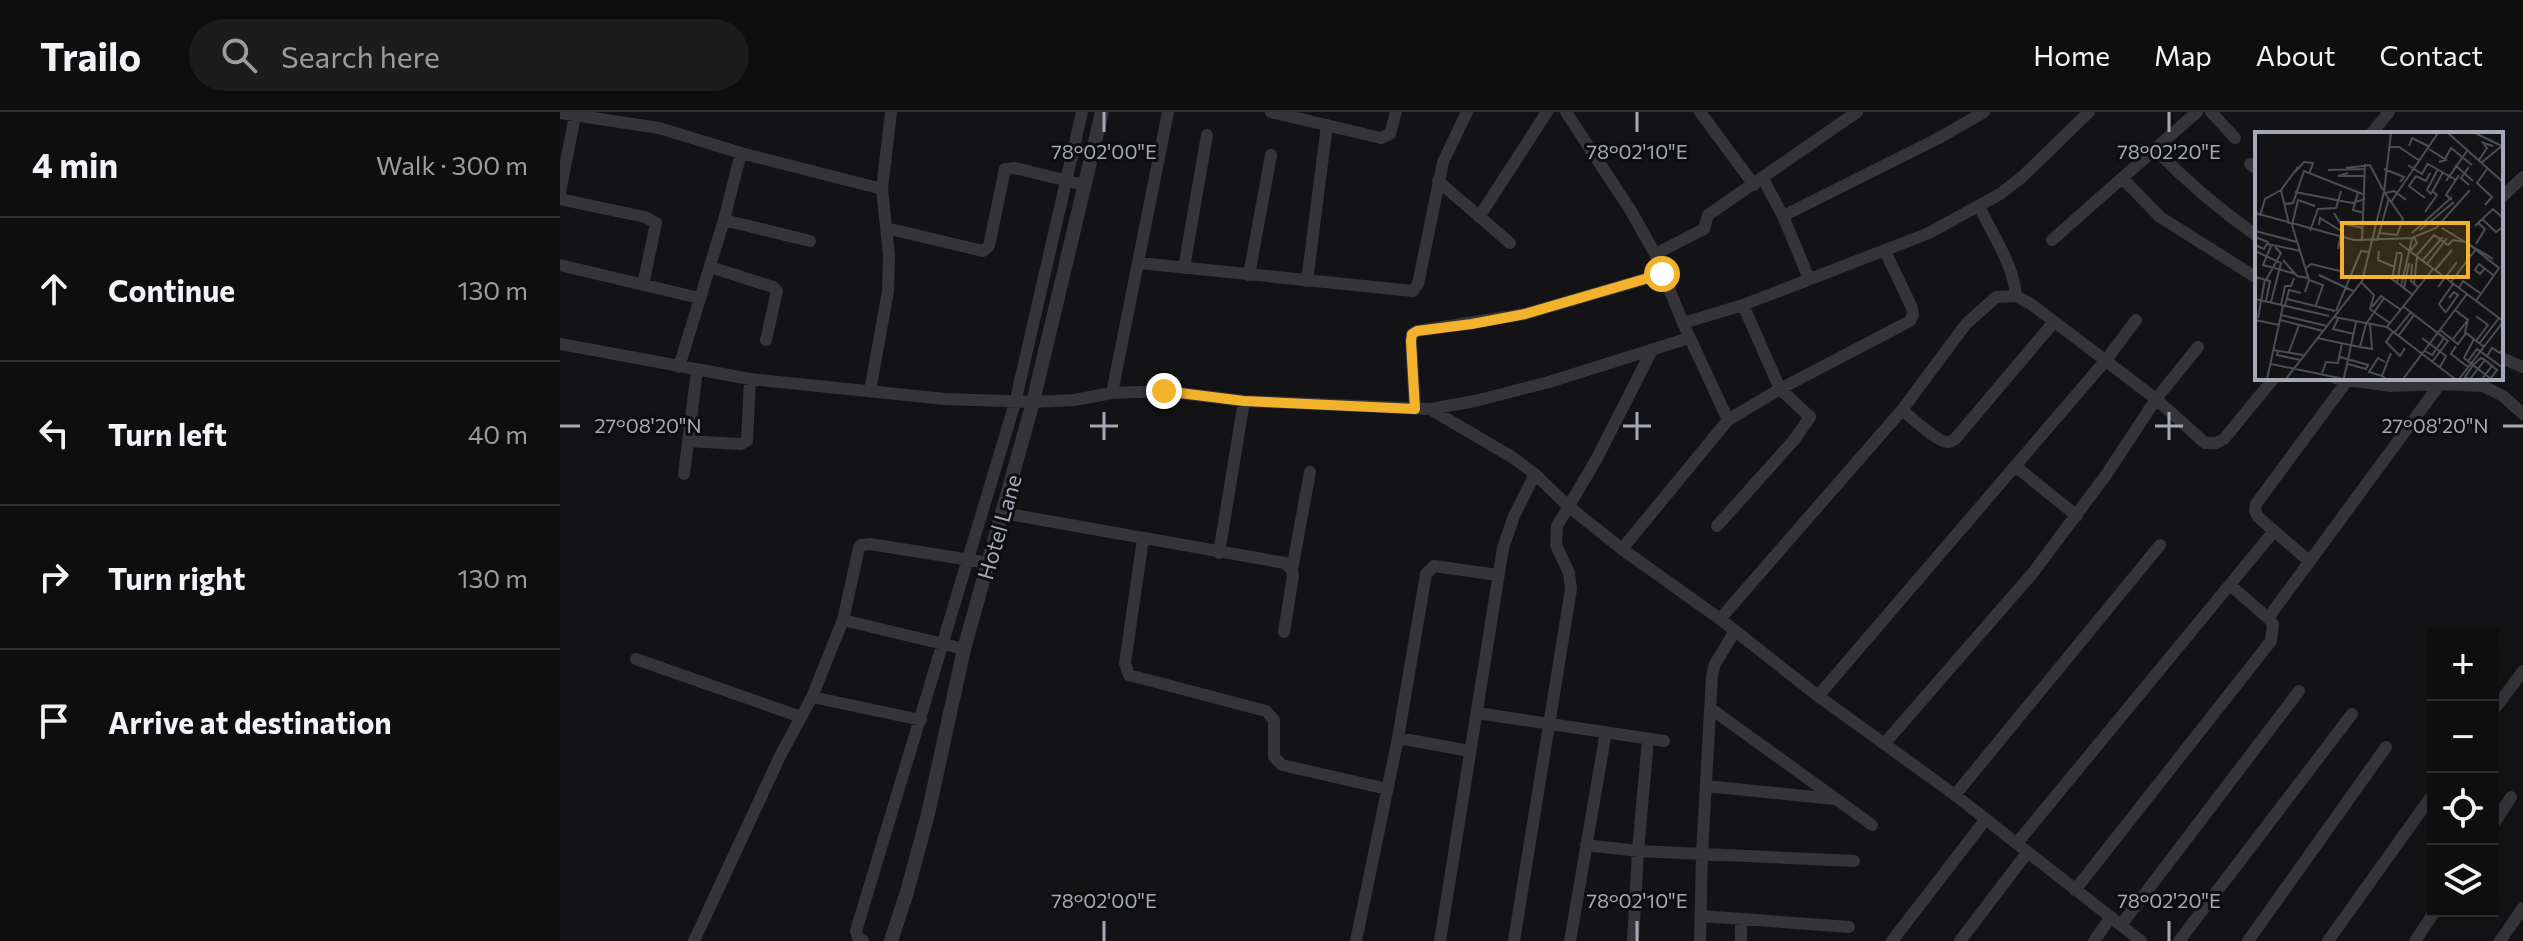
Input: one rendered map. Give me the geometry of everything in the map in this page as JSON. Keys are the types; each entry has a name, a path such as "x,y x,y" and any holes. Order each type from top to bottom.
{"street":[{"path":"870,391 888,291 882,189 891,112"},
{"path":"886,228 983,251 989,246 1005,169 1015,168 1076,183 1082,112"},
{"name":"Hotel Lane","path":"891,941 928,814 954,646 978,561 1003,513 1024,402 1076,183 1102,112"},
{"path":"1112,393 1168,112"},
{"path":"1271,112 1386,138 1396,112"},
{"path":"1139,263 1409,291 1416,289 1438,181 1449,145 1467,112"},
{"path":"1479,217 1547,112"},
{"path":"1566,112 1655,254 1689,338 1728,420"},
{"path":"1700,112 1783,216 1809,279"},
{"path":"1655,254 1704,229 1708,215 1857,112"},
{"path":"1783,216 1939,138 1984,112"},
{"path":"1683,323 1743,305 1912,242 1979,206 2022,177 2089,112"},
{"path":"2052,240 2197,112"},
{"path":"2211,112 2235,138"},
{"path":"2373,132 2389,112"},
{"path":"560,113 659,128 741,153 882,189"},
{"path":"560,192 575,116"},
{"path":"1307,281 1327,125"},
{"path":"1184,268 1207,135"},
{"path":"2156,150 2178,173 2255,235"},
{"path":"679,367 741,153"},
{"path":"1249,275 1271,155"},
{"path":"2503,196 2523,178"},
{"path":"2123,179 2160,217 2255,277"},
{"path":"1438,181 1510,243"},
{"path":"560,199 645,217 656,223 643,285"},
{"path":"1979,206 2010,271 2016,296"},
{"path":"724,220 810,241"},
{"path":"1622,549 1728,420 1910,321 1912,308 1885,251"},
{"path":"560,265 699,298"},
{"path":"710,267 773,287 777,291 766,340"},
{"path":"1415,409 1411,341 1412,334 1417,331 1525,314 1662,274"},
{"path":"1720,619 1902,410 1966,324 1996,297 2016,296 2054,322 2156,399 2210,445 2224,439 2272,380"},
{"path":"1717,526 1810,417 1780,389 1743,305"},
{"path":"1818,696 2106,360 2136,320"},
{"path":"1902,410 1944,442 1950,442 2054,322"},
{"path":"560,344 750,379 945,399 1024,402 1164,391 1244,401 1430,409 1549,382 1689,338"},
{"path":"1884,744 2032,574 2077,516 2156,399 2198,347"},
{"path":"1514,941 1571,589 1569,573 1556,545 1557,526 1596,460 1652,350"},
{"path":"2503,359 2523,367"},
{"path":"684,474 697,370"},
{"path":"688,441 741,444 747,441 750,379"},
{"path":"2309,561 2258,517 2256,504 2340,380"},
{"path":"2348,380 2391,386 2483,386 2503,396 2523,414"},
{"path":"2268,618 2440,384"},
{"path":"1219,553 1244,401"},
{"path":"863,941 856,931 921,720 954,646 1024,402"},
{"path":"1430,409 1484,439 1535,474 1568,506 1622,549 1955,795 2141,941"},
{"path":"2015,466 2077,516"},
{"path":"1284,632 1310,472"},
{"path":"1440,941 1503,548 1514,516 1535,474"},
{"path":"1003,513 1285,563 1292,570"},
{"path":"1960,941 2022,848 2274,531"},
{"path":"1143,539 1125,663 1129,675 1266,711 1274,720 1274,757 1282,765 1387,789"},
{"path":"694,941 773,770 812,697 843,620 857,551 861,545 978,561"},
{"path":"1955,795 2160,545"},
{"path":"1356,941 1429,568 1434,566 1498,575"},
{"path":"2075,890 2271,641 2273,624 2230,585"},
{"path":"843,620 954,646"},
{"path":"1700,941 1710,708 1715,664 1735,631"},
{"path":"636,659 801,717"},
{"path":"2499,703 2523,671"},
{"path":"2094,941 2116,921 2299,691"},
{"path":"812,697 921,720"},
{"path":"1710,708 1872,825"},
{"path":"1477,713 1664,741"},
{"path":"2179,941 2352,714"},
{"path":"1570,941 1606,732"},
{"path":"1398,738 1470,751"},
{"path":"1633,941 1648,739"},
{"path":"2248,941 2386,747"},
{"path":"1706,786 1838,800"},
{"path":"2499,816 2511,797"},
{"path":"2328,941 2427,802"},
{"path":"1892,941 1986,819"},
{"path":"1586,845 1638,851 1854,861"},
{"path":"2500,941 2523,908"},
{"path":"1702,916 1849,927"},
{"path":"2415,941 2431,917"},
{"path":"1741,920 1741,941"}],"route":[{"path":"1164,391 1244,401 1415,409 1411,341 1412,334 1417,331 1525,314 1662,274"}]}
